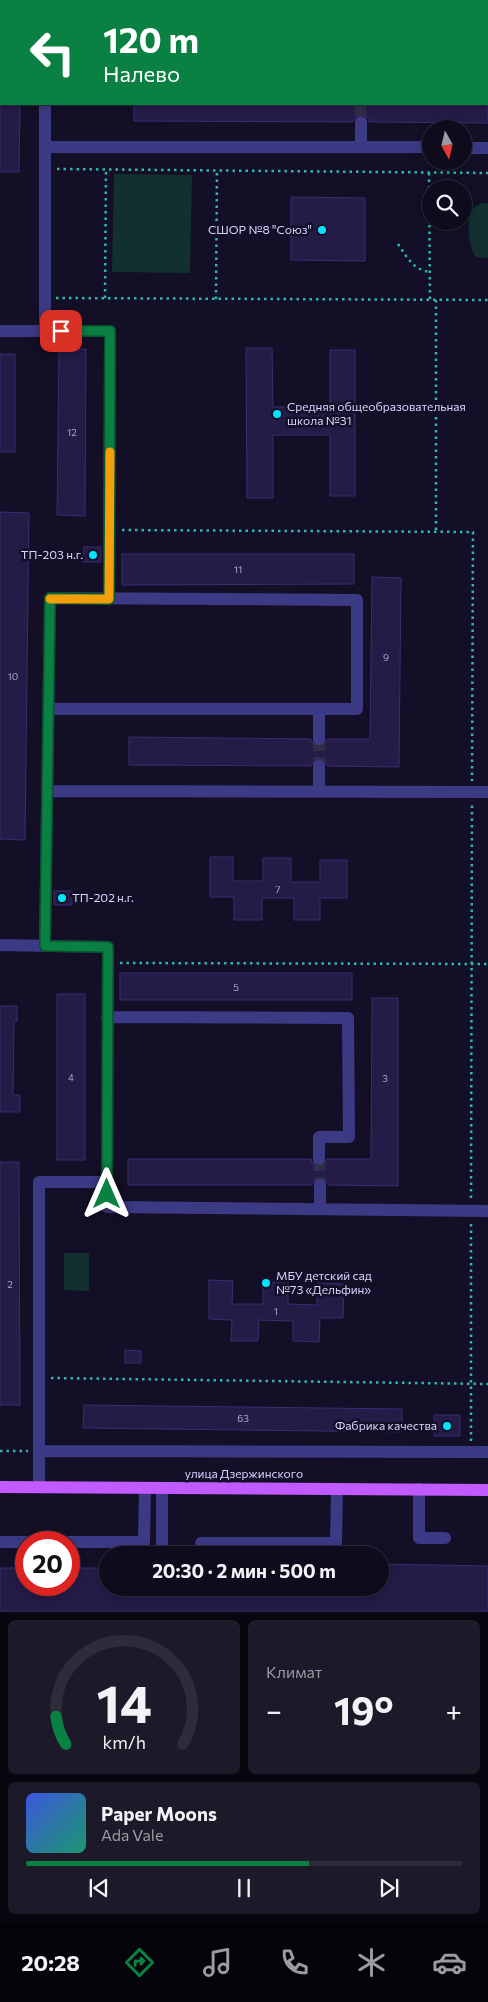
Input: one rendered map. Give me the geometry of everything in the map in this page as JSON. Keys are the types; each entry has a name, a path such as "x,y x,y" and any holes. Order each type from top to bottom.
{"main road":[{"name":"улица Дзержинского","path":"0,1487 488,1490"}],"lane":[{"path":"45,105 45,331"},
{"path":"361,122 361,147"},
{"path":"45,147 422,148"},
{"path":"472,148 488,148"},
{"path":"0,331 110,331 109,599"},
{"path":"45,946 48,710 50,598 357,600 357,709 48,710"},
{"path":"319,709 319,739"},
{"path":"319,766 319,791"},
{"path":"47,791 488,792"},
{"path":"0,945 108,947 107,1207 488,1210"},
{"path":"108,1017 348,1018 349,1137 319,1136 320,1159"},
{"path":"40,1487 39,1182 107,1182"},
{"path":"320,1185 320,1209"},
{"path":"39,1451 488,1452"},
{"path":"0,1542 144,1542 145,1488"},
{"path":"162,1488 162,1546"},
{"path":"201,1542 336,1543 337,1489"},
{"path":"419,1489 419,1538 445,1538"}],"path":[{"path":"45,169 488,173"},
{"path":"105,298 106,170"},
{"path":"216,299 217,171"},
{"path":"429,173 430,300"},
{"path":"398,244 414,266 421,271 430,272"},
{"path":"45,298 488,300"},
{"path":"436,300 436,532"},
{"path":"109,530 473,532 471,1452"},
{"path":"108,963 488,964"},
{"path":"39,1378 488,1384"},
{"path":"0,1451 39,1451"}],"green space":[{"path":"114,174 192,175 190,273 112,272"},
{"path":"482,203 488,203 488,258 476,257 472,248 469,230 472,230 472,210"},
{"path":"64,1253 89,1253 89,1291 64,1290"}],"building":[{"path":"0,105 20,105 19,172 0,172"},
{"path":"134,105 488,105 488,123 472,123 472,120 369,122 368,118 361,114 357,115 353,122 134,121"},
{"path":"291,197 365,198 365,261 291,260"},
{"path":"246,348 272,348 273,407 330,407 330,350 355,350 355,496 330,496 330,435 273,435 273,498 247,498"},
{"path":"59,349 86,349 85,516 57,515"},
{"path":"0,354 15,354 15,452 0,452"},
{"path":"0,512 29,513 25,840 0,839"},
{"name":"ТП-203 н.г.","path":"84,547 101,547 101,562 83,562"},
{"path":"122,554 354,554 354,584 122,585"},
{"path":"372,577 401,578 399,767 327,766 326,762 319,758 315,759 311,766 129,765 129,737 311,739 312,743 319,747 323,746 327,739 370,739"},
{"path":"210,857 233,857 233,881 263,881 263,858 291,858 291,882 320,882 320,860 347,860 347,898 320,898 320,920 294,920 294,898 262,898 262,920 234,920 234,897 210,897"},
{"name":"ТП-202 н.г.","path":"54,891 72,891 72,905 54,905"},
{"path":"120,973 352,973 352,1000 120,1000"},
{"path":"57,994 85,994 85,1160 57,1160"},
{"path":"372,998 398,998 398,1186 328,1185 327,1181 320,1177 316,1178 312,1185 128,1185 128,1159 311,1159 312,1163 319,1167 323,1166 327,1159 371,1159"},
{"path":"0,1006 17,1006 17,1021 14,1021 13,1095 20,1095 20,1112 0,1112"},
{"path":"0,1162 19,1162 20,1405 0,1405"},
{"path":"209,1280 233,1281 232,1304 263,1304 263,1282 288,1282 288,1304 317,1305 317,1283 344,1284 343,1318 320,1318 319,1342 293,1341 293,1321 259,1320 258,1341 231,1341 232,1320 209,1319"},
{"path":"125,1350 141,1351 141,1363 125,1363"},
{"path":"84,1405 402,1409 402,1432 83,1428"},
{"name":"Фабрика качества","path":"434,1415 460,1415 460,1436 434,1436"},
{"path":"389,1564 488,1566 488,1612 0,1612 0,1568 15,1568 15,1596 80,1596 80,1568 99,1568 99,1596 389,1596"}],"tunnel":[{"path":"360,105 361,122"},
{"path":"319,739 319,766"},
{"path":"319,1159 320,1185"}],"slow traffic":[{"path":"50,599 109,599 110,452"}],"place":[{"name":"СШОР №8 \"Союз\"","path":"322,230"},
{"name":"Средняя общеобразовательная школа №31","path":"277,414"},
{"name":"ТП-203 н.г.","path":"93,555"},
{"name":"ТП-202 н.г.","path":"62,898"},
{"name":"МБУ детский сад №73 «Дельфин»","path":"266,1283"},
{"name":"Фабрика качества","path":"447,1426"}],"route":[{"path":"61,331 110,331 109,599 50,598 45,946 108,947 107,1194"}]}
